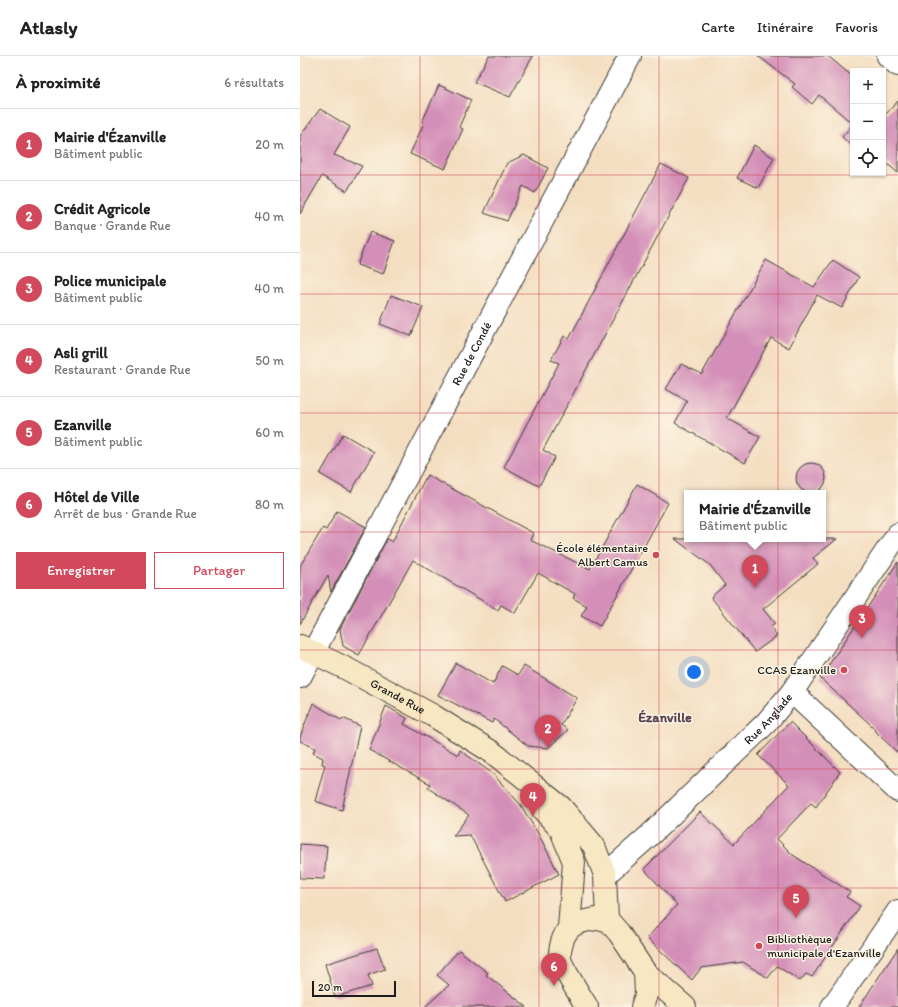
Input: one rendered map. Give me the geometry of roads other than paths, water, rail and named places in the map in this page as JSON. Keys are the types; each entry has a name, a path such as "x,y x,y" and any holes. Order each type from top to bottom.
{"main road":[{"name":"Grande Rue","path":"307,649 432,715 492,752 561,807 594,846 605,875 607,919"},
{"name":"Grande Rue","path":"492,752 562,830 574,862 569,928 562,943 560,959 587,1007"},
{"path":"569,928 598,918 607,919 619,933 645,972 685,1007"},
{"path":"642,1007 646,995 645,972"}],"street":[{"name":"Rue de Condé","path":"300,677 307,649 630,56"},
{"path":"888,56 898,65"},
{"name":"Rue Anglade","path":"605,875 650,835 761,728 792,692 898,534"},
{"path":"792,692 898,791"},
{"path":"832,1007 898,911"}],"place":[{"name":"École élémentaire Albert Camus","path":"656,555"},
{"name":"Mairie d'Ézanville","path":"755,588"},
{"name":"Police municipale","path":"862,638"},
{"name":"CCAS Ezanville","path":"844,670"},
{"name":"Crédit Agricole","path":"548,748"},
{"name":"Asli grill","path":"533,816"},
{"name":"Ezanville","path":"796,918"},
{"name":"Bibliothèque municipale d'Ezanville","path":"759,946"},
{"name":"Hôtel de Ville","path":"554,986"}],"district":[{"name":"Ézanville","path":"665,717"}]}
